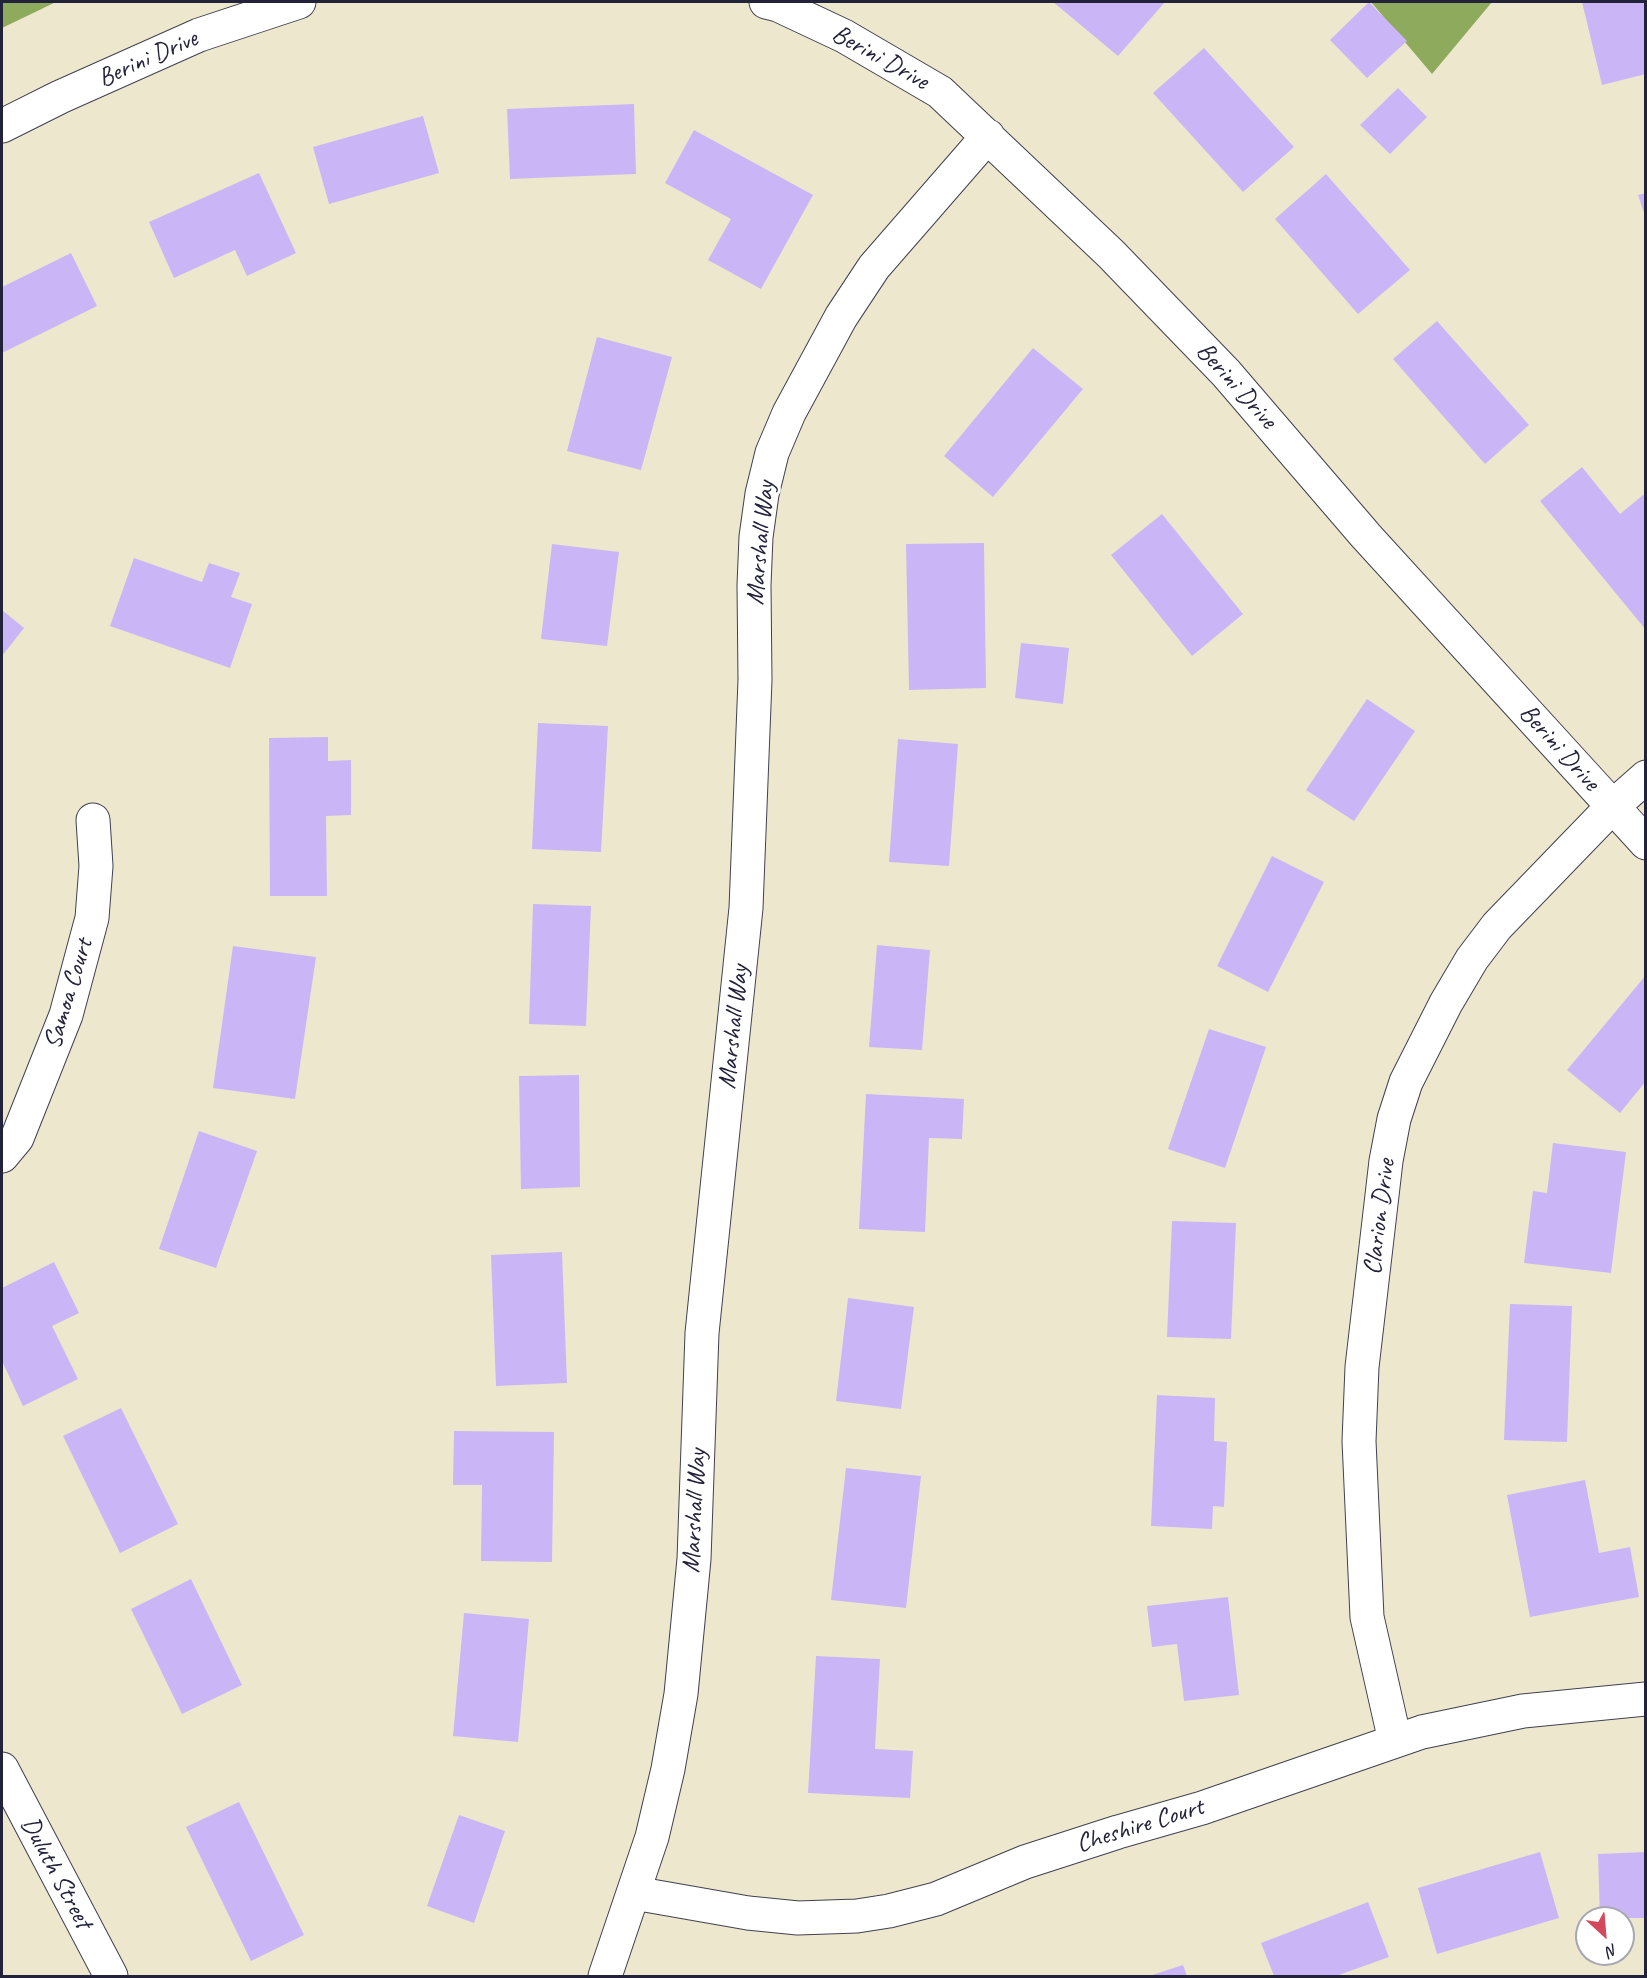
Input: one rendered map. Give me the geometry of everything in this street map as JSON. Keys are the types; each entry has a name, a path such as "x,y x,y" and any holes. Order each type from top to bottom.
{"street":[{"name":"Berini Drive","path":"2,126 60,97 200,35 299,2"},
{"name":"Berini Drive","path":"766,2 778,5 844,36 940,92 988,136 1111,254 1226,373 1366,536 1646,843"},
{"name":"Marshall Way","path":"605,1977 652,1837 668,1769 682,1683 694,1559 702,1333 746,908 755,680 754,585 756,537 762,495 772,453 789,413 841,317 874,267 988,136"},
{"name":"Clarion Drive","path":"1395,1742 1367,1617 1359,1441 1362,1367 1386,1161 1394,1119 1406,1082 1446,1003 1472,959 1497,926 1612,807 1646,777"},
{"name":"Samoa Court","path":"2,1156 18,1138 66,1015 92,918 96,866 93,820"},
{"name":"Cheshire Court","path":"634,1893 748,1913 798,1918 857,1916 888,1911 936,1899 1025,1862 1202,1808 1422,1732 1523,1711 1646,1700"},
{"name":"Duluth Street","path":"2,1769 111,1977"}],"green space":[{"path":"2,2 56,2 2,28"},
{"path":"1371,2 1492,2 1432,74"}],"building":[{"path":"1053,2 1165,2 1118,56"},
{"path":"1369,2 1407,41 1367,78 1330,40"},
{"path":"1582,2 1645,2 1646,74 1602,85"},
{"path":"1204,48 1294,147 1243,192 1153,93"},
{"path":"1398,88 1427,117 1390,154 1360,125"},
{"path":"634,104 636,174 510,179 507,109"},
{"path":"423,116 439,173 329,204 313,147"},
{"path":"694,130 813,195 761,289 708,260 731,219 665,183"},
{"path":"259,173 296,253 247,276 235,250 174,278 149,222"},
{"path":"1326,174 1410,270 1358,314 1275,219"},
{"path":"1646,193 1646,216 1645,216 1638,195"},
{"path":"71,253 97,306 2,353 2,287"},
{"path":"1437,321 1529,425 1485,464 1393,359"},
{"path":"597,337 672,357 641,470 567,451"},
{"path":"1033,348 1083,389 993,497 944,456"},
{"path":"1582,467 1620,514 1643,495 1646,497 1646,630 1540,501"},
{"path":"1162,514 1243,614 1192,656 1111,555"},
{"path":"984,543 986,688 909,690 906,544"},
{"path":"552,544 619,552 607,646 541,639"},
{"path":"134,558 202,582 209,563 240,573 231,597 252,604 230,668 110,626"},
{"path":"2,610 24,628 2,656"},
{"path":"1021,643 1069,648 1063,704 1015,698"},
{"path":"1367,699 1415,731 1354,821 1306,790"},
{"path":"538,723 608,726 601,852 532,849"},
{"path":"328,737 328,761 351,760 351,815 326,816 327,896 270,896 269,738"},
{"path":"898,739 958,744 949,866 889,862"},
{"path":"1272,856 1324,882 1268,992 1217,966"},
{"path":"533,904 591,906 586,1026 529,1024"},
{"path":"877,945 930,950 922,1050 869,1047"},
{"path":"233,946 316,957 295,1099 213,1088"},
{"path":"1646,975 1646,1081 1620,1113 1567,1070"},
{"path":"1209,1029 1266,1047 1225,1168 1168,1149"},
{"path":"579,1075 580,1187 521,1189 519,1076"},
{"path":"866,1094 964,1099 962,1139 929,1138 925,1232 859,1229"},
{"path":"199,1131 257,1151 216,1268 159,1249"},
{"path":"1553,1143 1626,1152 1611,1273 1524,1263 1533,1191 1547,1193"},
{"path":"1172,1221 1236,1223 1231,1339 1167,1337"},
{"path":"562,1252 567,1383 496,1386 491,1255"},
{"path":"54,1262 79,1313 52,1326 78,1379 23,1406 2,1361 2,1288"},
{"path":"848,1298 914,1307 901,1409 836,1401"},
{"path":"1510,1304 1572,1306 1567,1442 1504,1440"},
{"path":"1157,1395 1215,1398 1214,1441 1227,1442 1224,1507 1213,1506 1212,1529 1151,1526"},
{"path":"121,1408 178,1524 120,1553 63,1436"},
{"path":"454,1431 554,1432 552,1562 481,1561 482,1485 453,1485"},
{"path":"846,1468 921,1476 906,1608 831,1600"},
{"path":"1585,1480 1599,1553 1630,1547 1639,1597 1530,1617 1507,1495"},
{"path":"191,1579 242,1685 182,1714 131,1609"},
{"path":"1228,1597 1239,1695 1184,1701 1177,1644 1152,1647 1147,1606"},
{"path":"464,1613 529,1619 518,1742 453,1736"},
{"path":"816,1656 880,1659 875,1749 913,1751 910,1798 808,1793"},
{"path":"239,1802 304,1935 251,1961 186,1827"},
{"path":"459,1815 505,1831 474,1923 427,1906"},
{"path":"1540,1852 1559,1918 1437,1954 1418,1888"},
{"path":"1646,1852 1646,1918 1635,1918 1635,1906 1600,1906 1598,1854"},
{"path":"1368,1902 1389,1957 1336,1976 1274,1976 1261,1943"},
{"path":"1183,1965 1187,1976 1149,1976"}]}
